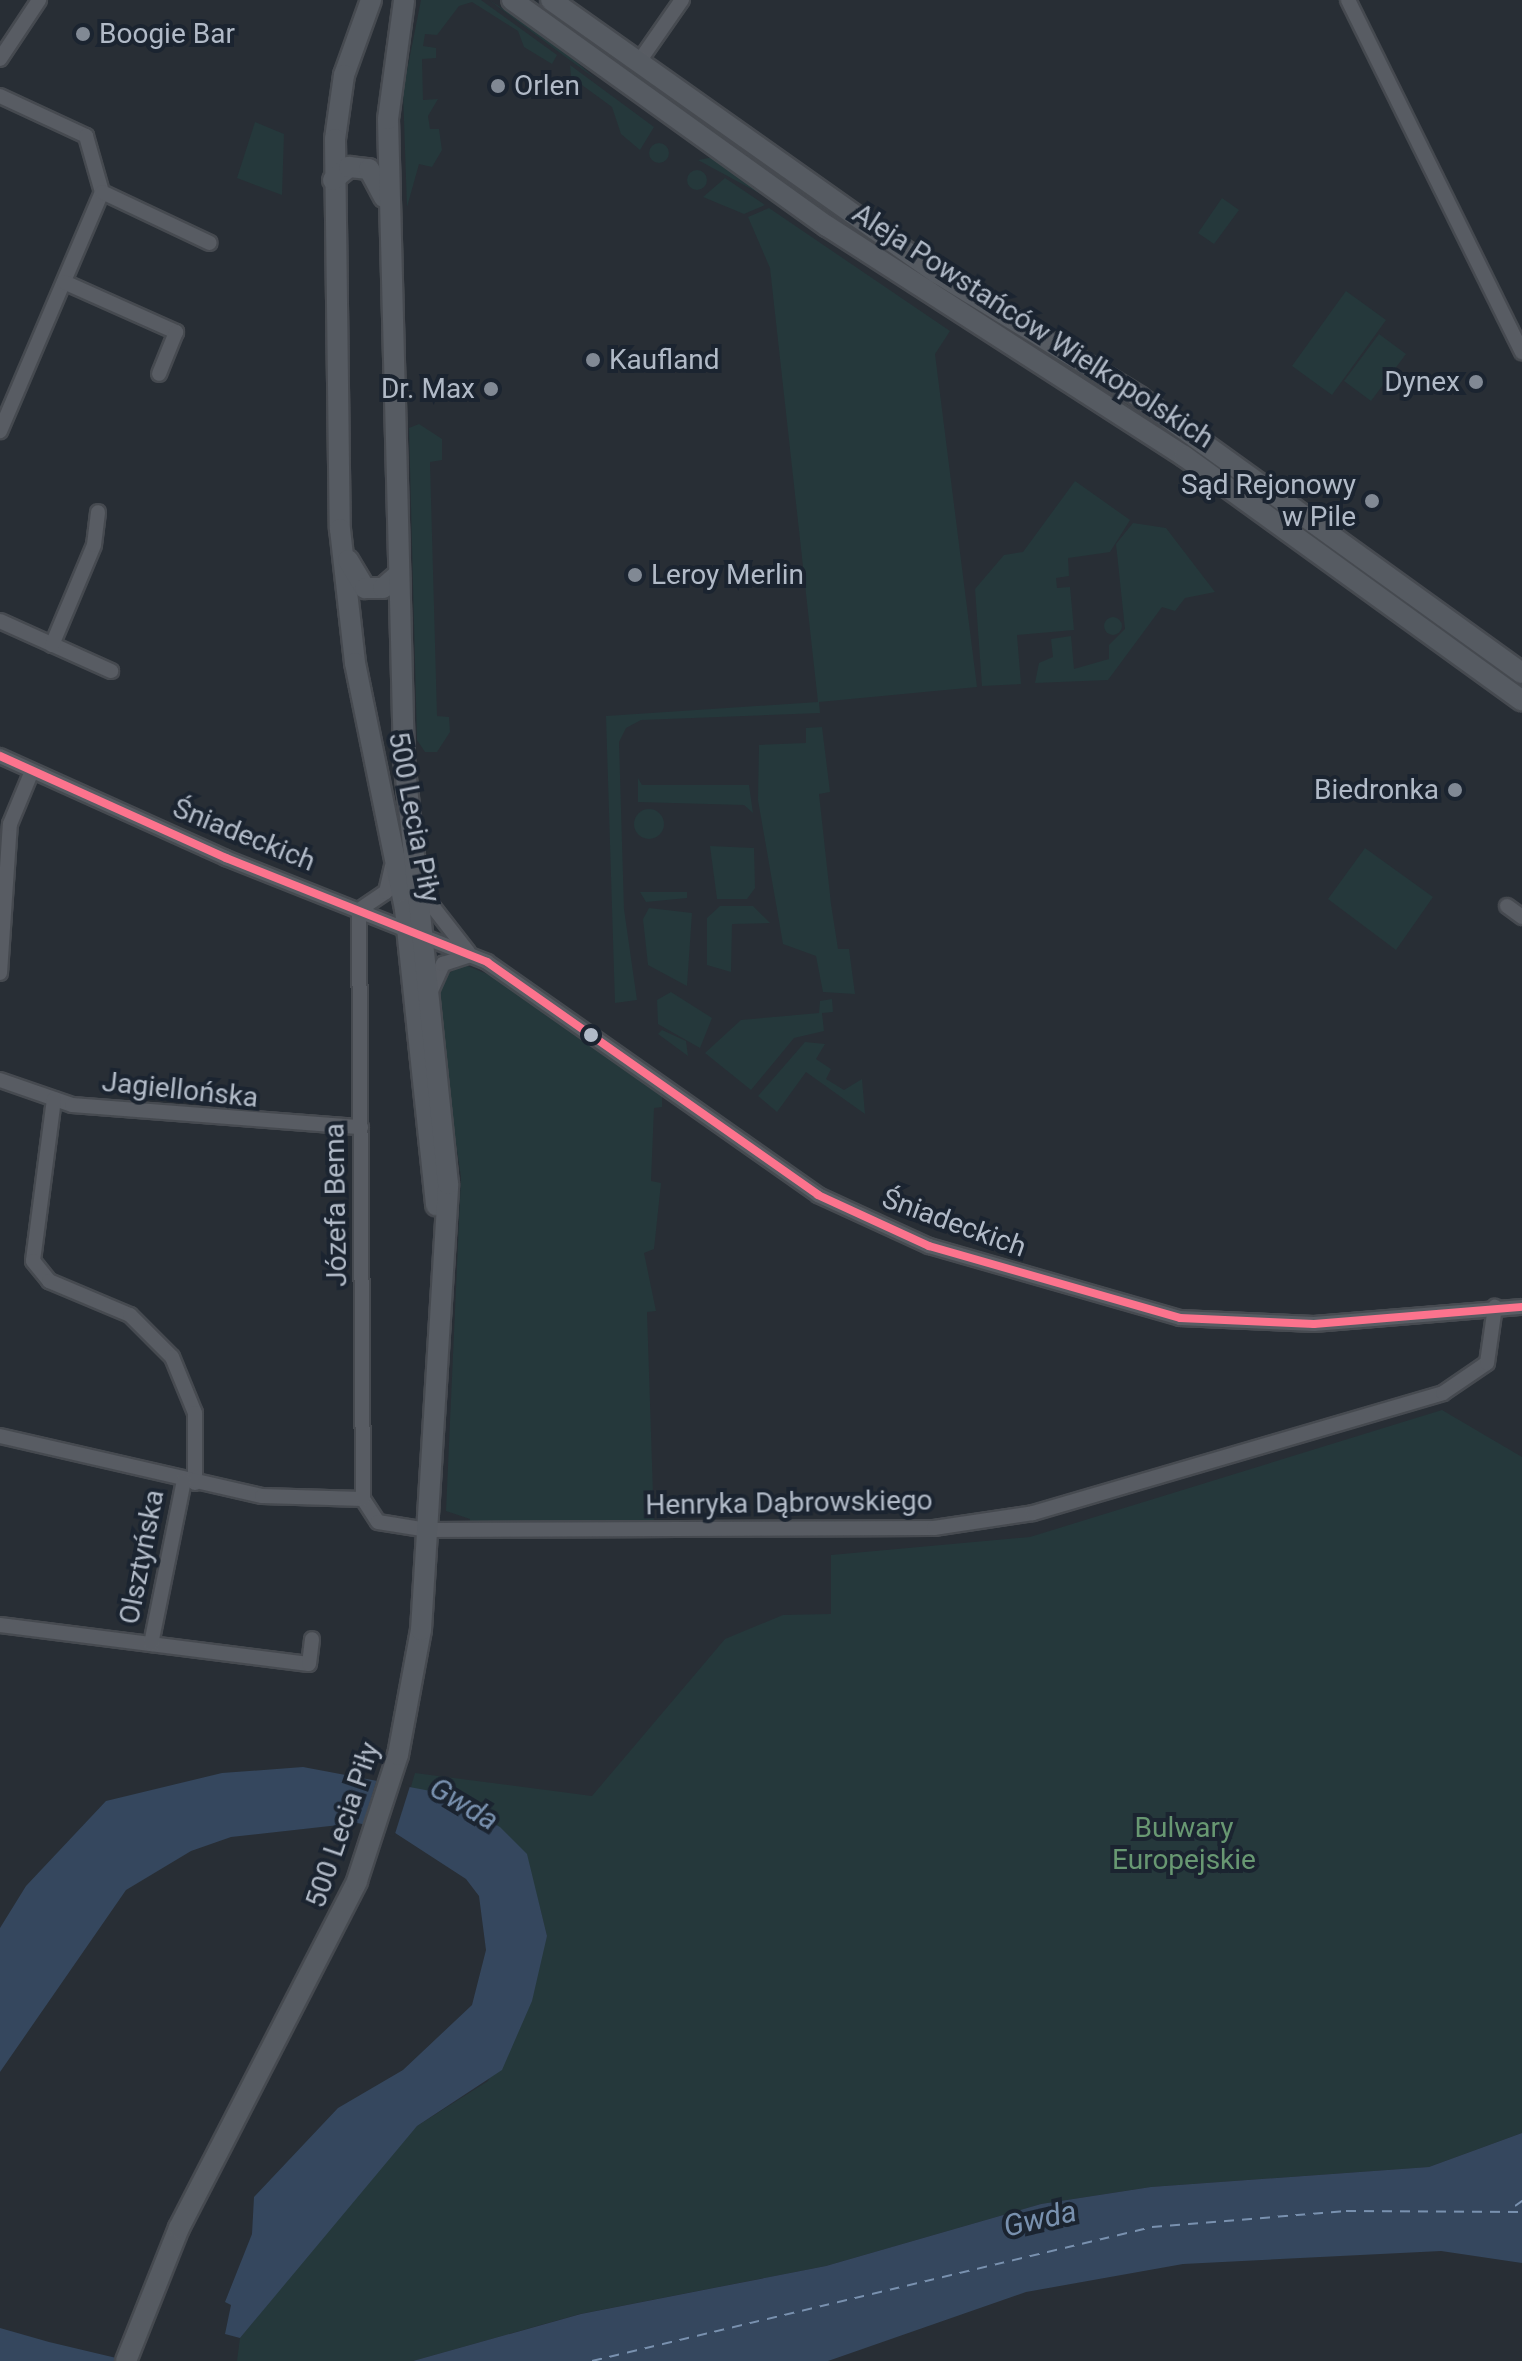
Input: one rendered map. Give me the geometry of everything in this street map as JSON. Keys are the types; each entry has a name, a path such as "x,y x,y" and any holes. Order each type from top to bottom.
{"street":[{"path":"0,59 39,0"},
{"name":"500 Lecia Piły","path":"126,2361 146,2302 211,2166 300,2001 366,1859 398,1755 416,1668 428,1530 447,1141 429,996 355,663 340,529 333,180 344,75 371,0"},
{"name":"500 Lecia Piły","path":"404,0 389,84 399,574 415,882 414,933 442,1260"},
{"name":"Aleja Powstańców Wielkopolskich","path":"512,0 827,226 1184,456 1522,701"},
{"name":"Aleja Powstańców Wielkopolskich","path":"551,0 937,273 1139,397 1522,673"},
{"path":"638,63 682,0"},
{"path":"1348,0 1522,352"},
{"path":"0,96 86,136 102,192 0,431"},
{"name":"500 Lecia Piły","path":"333,180 349,167 374,172 391,228"},
{"path":"102,192 210,243"},
{"path":"64,282 176,332 159,374"},
{"path":"52,645 94,545 98,512"},
{"name":"500 Lecia Piły","path":"340,529 362,586 383,588 399,574"},
{"path":"0,621 111,671"},
{"name":"Śniadeckich","path":"0,756 471,955 561,1008 818,1195 929,1246 1180,1318 1314,1324 1495,1307"},
{"path":"0,973 10,824 32,771"},
{"path":"359,910 389,886 390,826"},
{"name":"Śniadeckich","path":"415,882 471,955"},
{"path":"1507,906 1522,917"},
{"name":"Józefa Bema","path":"359,910 363,1499"},
{"path":"429,996 443,964 471,955"},
{"name":"Jagiellońska","path":"0,1080 54,1099 229,1122 361,1127"},
{"name":"Olsztyńska","path":"54,1099 33,1261 49,1281 130,1315 172,1357 195,1413 189,1482 151,1644"},
{"path":"1495,1307 1522,1307"},
{"name":"Henryka Dąbrowskiego","path":"363,1499 378,1522 428,1530 898,1530 1000,1521 1457,1388 1491,1354 1495,1307"},
{"path":"0,1436 189,1482 262,1496 363,1499"},
{"name":"Olsztyńska","path":"0,1625 309,1664 312,1639"}],"green space":[{"path":"421,0 481,0 557,55 552,64 524,47 518,31 472,2 459,6 437,35 425,34 423,46 436,48 436,58 422,59 423,100 438,99 428,116 430,129 439,129 442,150 432,167 419,164 407,207 403,91"},
{"path":"489,0 548,37 596,79 567,58"},
{"path":"570,65 654,127 640,150 621,134 612,107 571,77"},
{"path":"255,122 284,134 282,195 237,178"},
{"path":"659,143 666,146 669,153 666,160 659,163 652,160 649,153 652,146"},
{"path":"714,157 783,206 698,160"},
{"path":"697,170 704,173 707,180 704,187 697,190 690,187 687,180 690,173"},
{"path":"725,178 765,205 744,214 703,197"},
{"path":"1222,198 1239,210 1214,244 1198,233"},
{"path":"769,208 950,331 935,354 977,687 819,702 820,713 641,720 626,728 619,742 624,909 637,1000 615,1003 606,716 818,702 770,268 748,217"},
{"path":"1346,291 1386,320 1332,395 1292,366"},
{"path":"1379,334 1406,354 1371,401 1344,381"},
{"path":"419,424 442,439 442,460 430,462 437,716 449,717 450,732 437,752 425,752 417,740 409,428"},
{"path":"1075,481 1130,520 1110,552 1068,558 1069,576 1056,578 1057,588 1070,587 1074,630 1017,635 1021,684 982,686 975,589 1004,555 1023,552"},
{"path":"1133,523 1166,528 1215,592 1185,598 1175,611 1162,607 1108,680 1035,683 1039,663 1053,657 1051,639 1071,636 1074,669 1109,659 1109,645 1125,629 1116,544"},
{"path":"1109,617 1117,617 1122,626 1120,633 1109,635 1104,630 1104,622"},
{"path":"822,727 830,792 819,794 831,904 838,949 849,949 855,994 823,992 816,956 783,944 758,800 759,745 806,743 806,728"},
{"path":"638,778 642,785 749,785 753,813 744,805 638,802"},
{"path":"649,809 660,813 664,824 660,835 649,839 638,835 634,824 638,813"},
{"path":"710,846 754,848 755,888 747,899 717,899"},
{"path":"1365,848 1433,897 1396,950 1328,899"},
{"path":"640,892 687,892 687,898 646,902"},
{"path":"720,906 753,906 770,923 732,924 731,972 707,965 707,918"},
{"path":"649,908 692,913 687,986 648,965 643,919"},
{"path":"463,964 504,981 662,1093 662,1107 654,1108 651,1181 661,1183 654,1249 644,1253 656,1311 647,1312 654,1524 470,1527 470,1519 446,1511 461,1177 435,1000 440,979"},
{"path":"671,992 712,1018 700,1048 658,1024 657,1000"},
{"path":"832,999 833,1012 822,1013 824,1031 794,1038 751,1090 705,1053 741,1020 819,1013 820,1001"},
{"path":"662,1030 686,1041 688,1056 658,1034"},
{"path":"805,1042 825,1044 816,1059 831,1069 826,1079 844,1090 862,1079 865,1114 806,1072 777,1112 758,1096"},
{"name":"Bulwary Europejskie","path":"1442,1410 1522,1457 1522,2133 1429,2167 1151,2187 1041,2204 826,2266 580,2314 413,2361 237,2361 240,2338 384,2161 417,2126 488,2081 547,1936 540,1908 436,1792 410,1790 415,1773 592,1796 725,1639 783,1615 831,1614 831,1555 1030,1537"}],"water":[{"path":"303,1767 436,1792 500,1827 527,1854 547,1936 532,2001 502,2070 417,2126 240,2338 225,2334 231,2305 225,2302 252,2234 254,2197 338,2108 403,2070 472,2005 486,1950 479,1896 466,1879 389,1829 357,1823 231,1837 191,1851 126,1890 0,2072 0,1928 26,1886 106,1801 222,1773"},
{"name":"Gwda","path":"1522,2133 1522,2263 1441,2251 1183,2264 1026,2292 828,2361 413,2361 581,2314 826,2266 1041,2204 1151,2187 1429,2167"},
{"path":"0,2328 49,2342 129,2361 0,2361"}],"pier":[{"path":"378,1776 410,1786 394,1837 362,1828"}],"ferry route":[{"path":"1515,2206 1522,2201"},
{"path":"592,2361 1152,2227 1346,2211 1522,2212"}],"transit line":[{"path":"0,756 226,858 487,962 818,1195 929,1246 1180,1318 1314,1324 1522,1307"}],"place":[{"name":"Boogie Bar","path":"83,34"},
{"name":"Orlen","path":"498,86"},
{"name":"Kaufland","path":"593,360"},
{"name":"Dynex","path":"1476,382"},
{"name":"Dr. Max","path":"491,389"},
{"name":"Sąd Rejonowy w Pile","path":"1372,501"},
{"name":"Leroy Merlin","path":"635,575"},
{"name":"Biedronka","path":"1455,790"}]}
